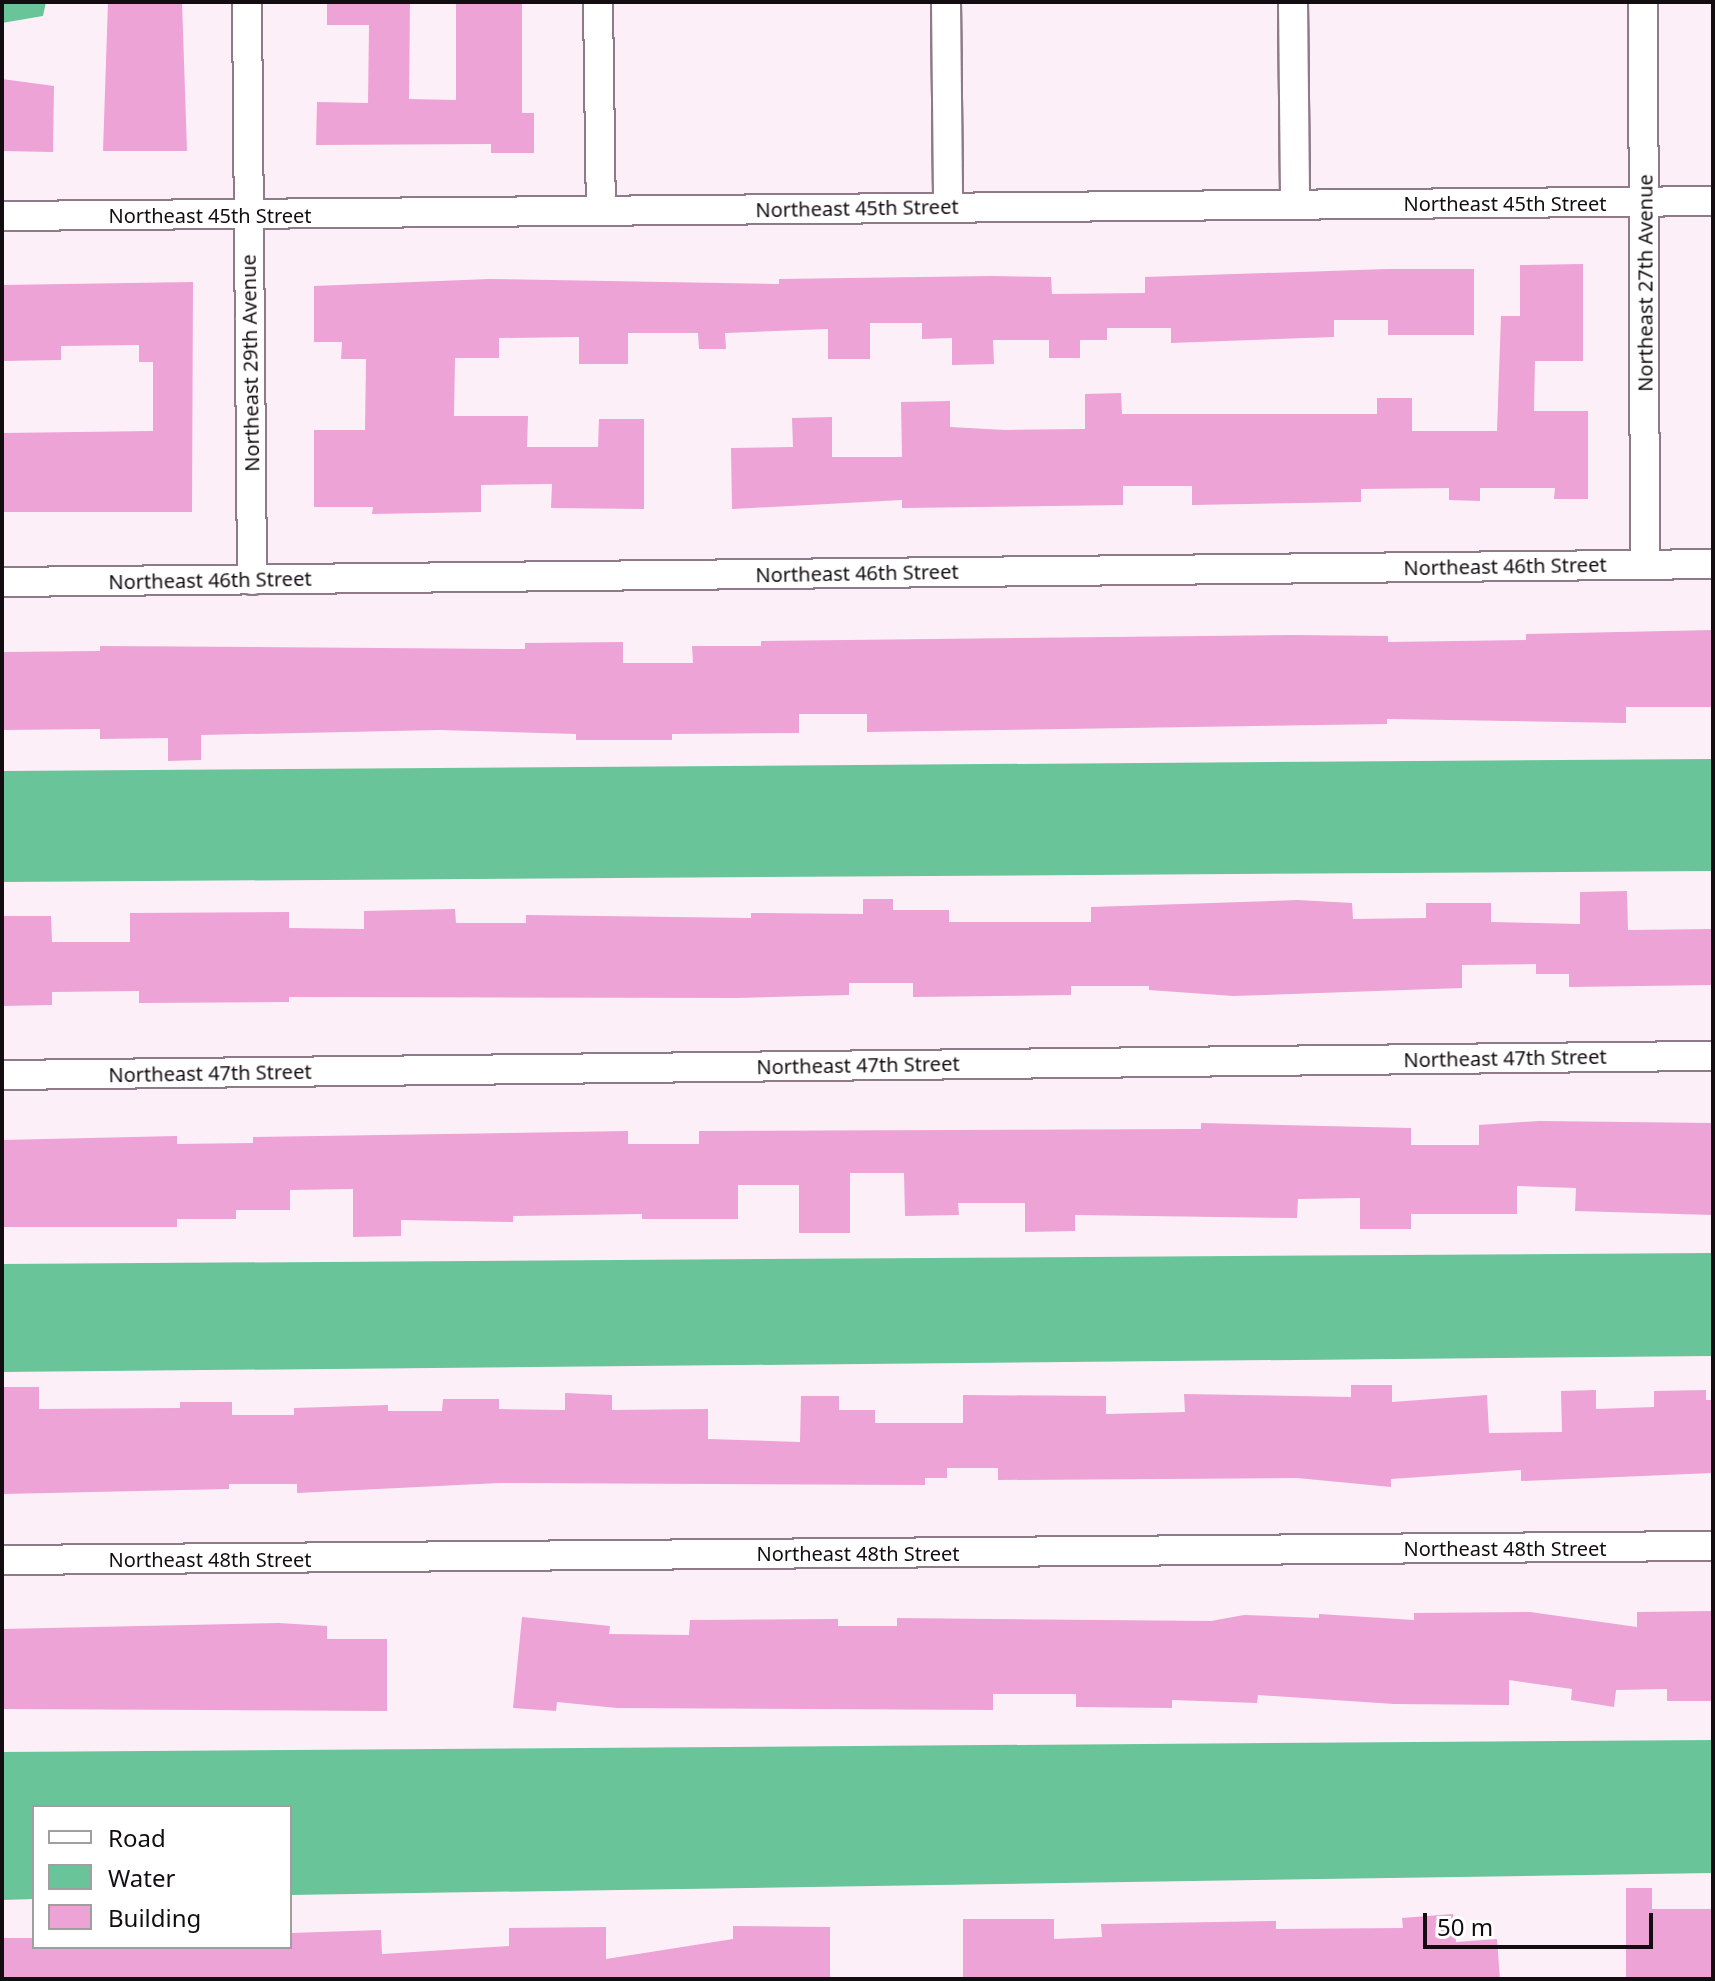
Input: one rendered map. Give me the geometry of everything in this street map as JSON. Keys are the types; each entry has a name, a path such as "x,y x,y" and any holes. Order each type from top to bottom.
{"street":[{"name":"Northeast 29th Avenue","path":"247,2 252,580"},
{"path":"598,2 601,210"},
{"path":"946,2 948,207"},
{"path":"1293,2 1295,204"},
{"name":"Northeast 27th Avenue","path":"1643,2 1645,565"},
{"name":"Northeast 45th Street","path":"2,216 1713,201"},
{"name":"Northeast 46th Street","path":"2,582 1713,564"},
{"name":"Northeast 47th Street","path":"2,1075 1713,1056"},
{"name":"Northeast 48th Street","path":"2,1560 1713,1546"}],"water":[{"path":"2,2 46,2 43,16 2,23"},
{"path":"1713,759 1713,871 2,882 2,771"},
{"path":"1713,1253 1713,1356 2,1372 2,1264"},
{"path":"1713,1740 1713,1873 292,1895 292,1805 32,1805 32,1899 2,1900 2,1752"}],"building":[{"path":"108,2 182,2 187,151 103,151"},
{"path":"327,2 410,2 409,99 456,100 456,2 522,2 522,113 534,113 534,153 491,153 491,144 316,145 317,102 368,103 369,25 327,25"},
{"path":"2,79 54,86 53,152 2,151"},
{"path":"1583,264 1583,361 1535,361 1534,411 1588,411 1588,499 1554,499 1555,488 1480,488 1480,501 1449,500 1449,488 1361,489 1361,502 1192,505 1192,486 1123,486 1123,505 902,508 902,500 732,509 731,448 793,447 792,418 832,417 832,457 902,457 901,402 950,401 950,427 1005,430 1085,429 1085,394 1121,393 1122,414 1377,414 1377,398 1412,398 1412,431 1497,431 1501,316 1520,316 1520,265"},
{"path":"1474,269 1474,335 1388,335 1388,320 1334,320 1334,337 1171,343 1171,328 1107,328 1107,340 1080,340 1080,358 1049,358 1049,340 993,340 994,364 952,365 952,338 922,339 922,323 870,323 870,359 828,359 828,329 725,333 726,349 699,349 698,333 628,333 628,364 579,364 579,337 499,338 499,358 455,358 454,416 528,416 527,447 598,447 599,419 644,419 644,509 551,508 552,484 481,485 481,512 372,514 373,507 314,507 314,430 365,430 366,359 341,359 342,342 314,342 314,286 489,279 779,284 779,279 992,276 1051,277 1052,294 1145,293 1145,277"},
{"path":"193,282 192,512 2,512 2,433 153,431 153,362 139,362 139,345 61,346 61,360 2,361 2,285"},
{"path":"1713,630 1713,707 1626,707 1626,723 1387,719 1387,724 867,732 867,714 799,714 799,733 672,734 672,740 576,740 576,734 439,730 201,735 201,760 168,761 168,738 100,739 100,729 2,730 2,652 100,651 100,646 525,649 525,643 623,642 623,663 693,663 692,646 761,646 761,641 1291,635 1388,636 1388,642 1526,640 1526,634"},
{"path":"1627,891 1628,930 1713,929 1713,985 1569,987 1569,974 1536,974 1536,964 1462,965 1462,988 1233,996 1149,990 1149,986 1071,986 1071,995 913,997 913,983 849,983 849,995 737,998 289,997 289,1002 139,1003 139,991 52,992 52,1005 2,1006 2,916 51,916 52,942 130,942 130,913 289,912 289,928 364,929 364,911 455,909 456,923 526,923 526,915 751,918 751,913 863,914 863,899 893,899 893,910 949,910 949,922 1091,922 1091,907 1298,900 1352,903 1353,919 1426,918 1426,903 1491,903 1491,922 1580,924 1580,892"},
{"path":"1539,1121 1713,1123 1713,1215 1575,1211 1576,1188 1517,1186 1517,1214 1411,1214 1411,1229 1360,1229 1360,1198 1298,1199 1297,1218 1075,1215 1075,1231 1025,1232 1025,1203 958,1203 959,1215 905,1216 904,1173 850,1173 850,1233 799,1233 799,1185 738,1185 738,1219 642,1219 642,1214 513,1216 513,1222 401,1220 401,1236 353,1237 353,1189 290,1190 290,1210 236,1210 236,1219 177,1219 177,1227 2,1227 2,1140 177,1136 177,1144 253,1143 253,1137 628,1131 628,1144 699,1144 699,1131 1201,1129 1201,1123 1411,1128 1411,1145 1479,1145 1479,1125"},
{"path":"1351,1385 1392,1385 1392,1402 1487,1395 1489,1433 1562,1432 1561,1391 1596,1390 1596,1409 1654,1407 1654,1391 1706,1390 1706,1400 1713,1400 1713,1473 1521,1481 1521,1470 1391,1479 1391,1487 1297,1478 998,1480 998,1468 947,1468 947,1478 925,1478 925,1485 499,1483 297,1493 297,1484 229,1484 229,1489 2,1494 2,1387 39,1387 39,1409 180,1408 180,1402 232,1402 232,1415 294,1415 294,1408 388,1405 388,1411 442,1411 443,1399 499,1399 499,1409 565,1410 565,1393 612,1395 612,1410 708,1409 708,1439 800,1442 801,1396 839,1396 839,1410 875,1410 875,1423 963,1423 963,1395 1106,1396 1106,1414 1185,1412 1184,1394 1351,1397"},
{"path":"1713,1611 1713,1701 1667,1701 1667,1689 1616,1690 1614,1707 1571,1700 1572,1689 1509,1680 1509,1705 1394,1704 1258,1695 1257,1703 1172,1700 1172,1708 1076,1707 1076,1694 993,1694 993,1710 617,1708 557,1702 556,1711 513,1708 522,1617 610,1626 609,1634 689,1635 690,1620 838,1619 838,1626 897,1626 897,1618 1211,1621 1244,1615 1319,1618 1319,1614 1414,1620 1414,1613 1530,1612 1637,1627 1637,1612"},
{"path":"279,1623 327,1626 327,1639 387,1639 387,1711 2,1709 2,1629"},
{"path":"1626,1888 1652,1888 1652,1909 1713,1909 1713,1979 1626,1979"},
{"path":"1453,1914 1456,1942 1497,1939 1500,1979 963,1979 963,1919 1054,1919 1054,1939 1102,1937 1101,1924 1276,1921 1276,1929 1403,1928 1402,1918"},
{"path":"733,1926 830,1927 830,1979 2,1979 2,1938 32,1938 32,1949 292,1949 292,1933 381,1930 382,1954 509,1946 509,1928 606,1927 606,1959 733,1939"}]}
